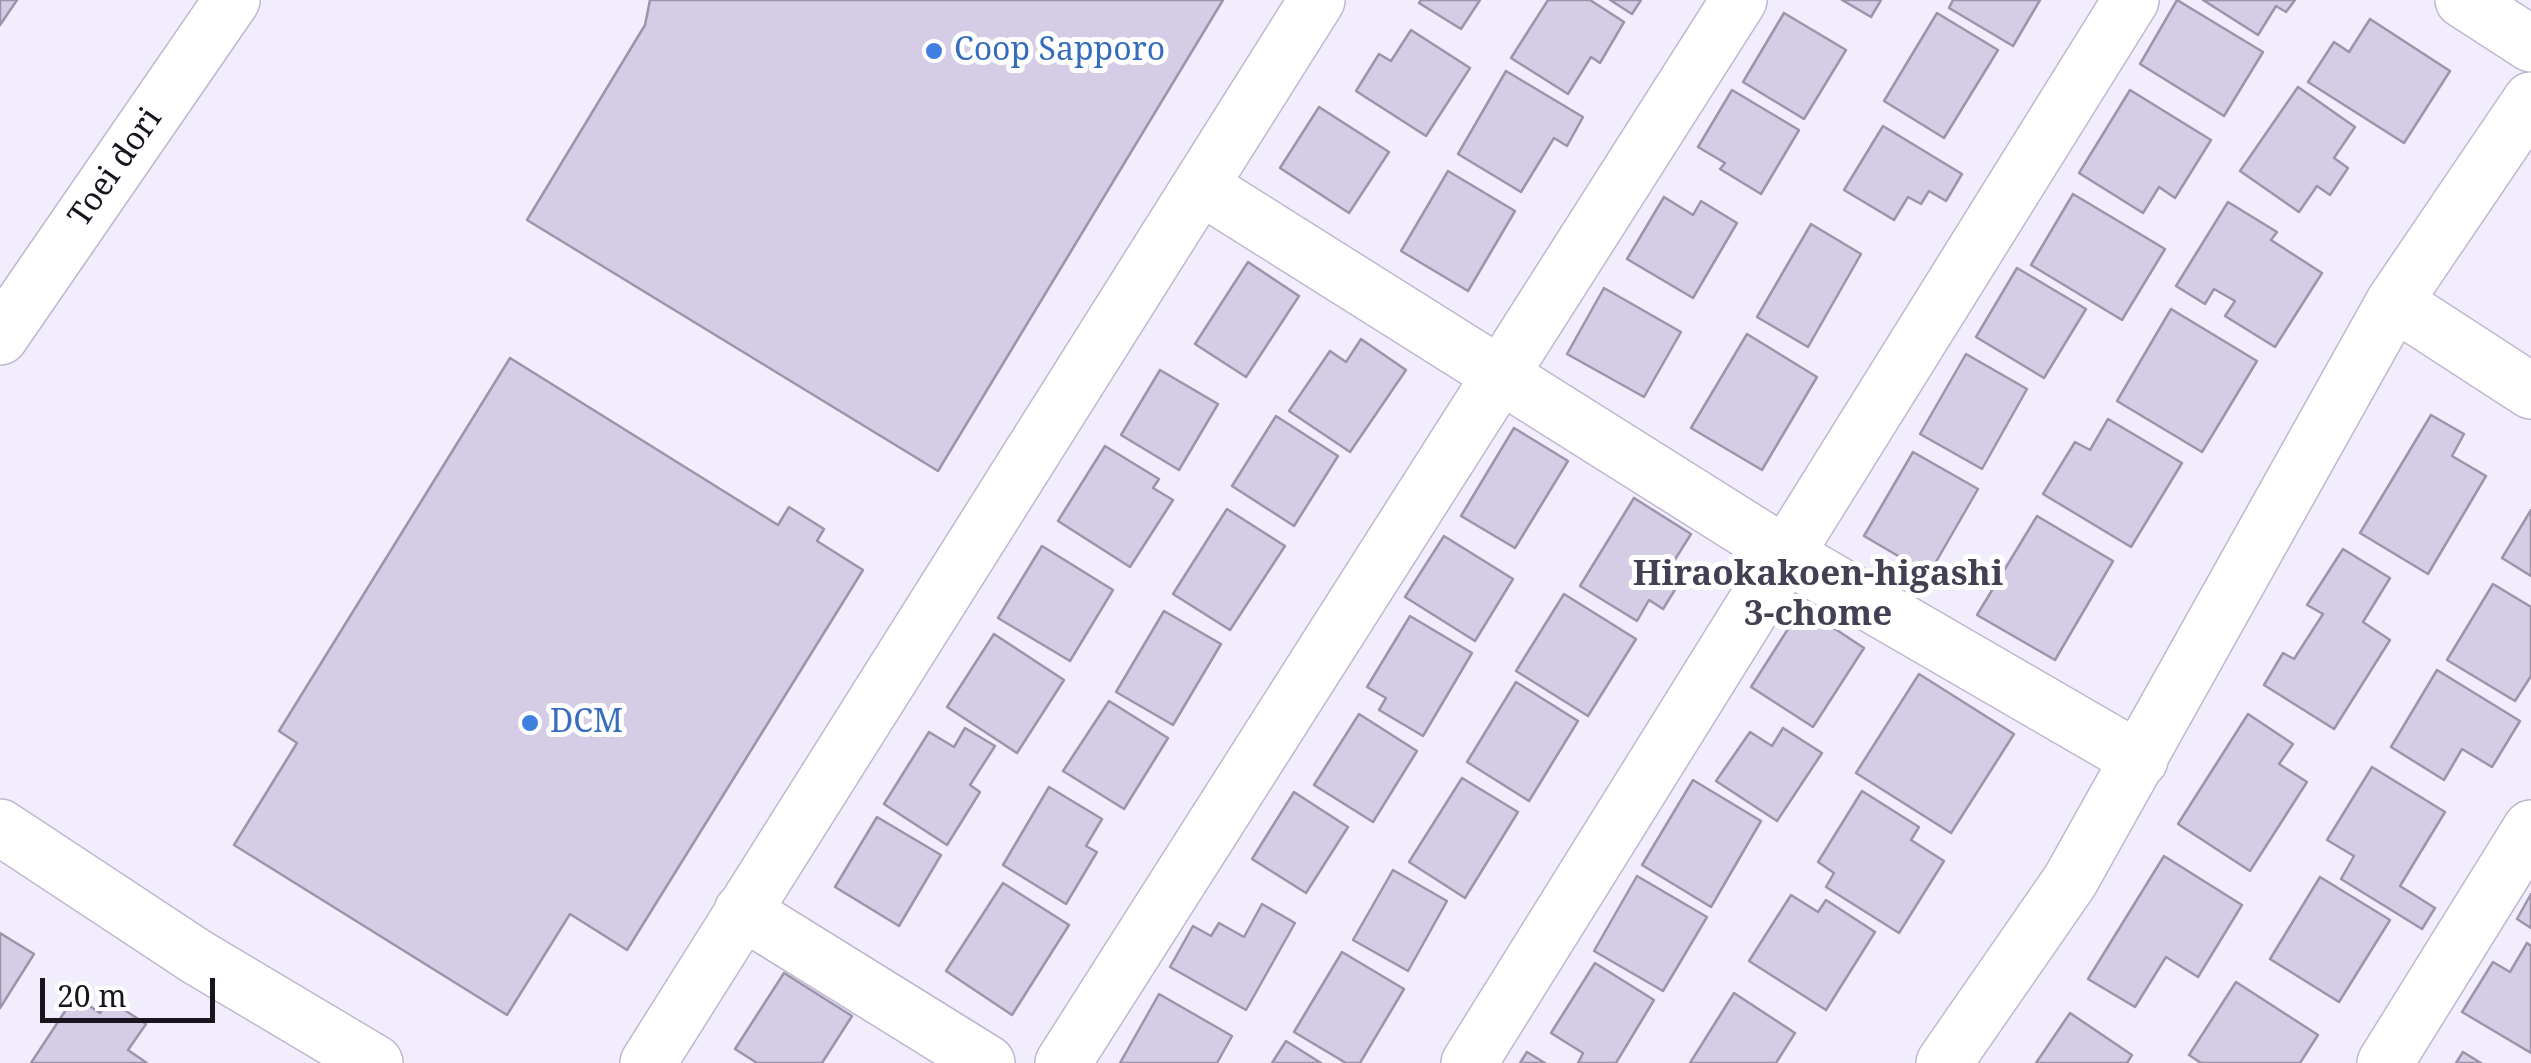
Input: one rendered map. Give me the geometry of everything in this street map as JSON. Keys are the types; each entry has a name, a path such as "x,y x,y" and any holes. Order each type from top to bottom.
{"street":[{"name":"Toei dori","path":"0,337 232,0"},
{"path":"648,1063 1317,0"},
{"path":"1063,1063 1739,0"},
{"path":"1469,1063 2131,0"},
{"path":"2463,0 2531,44"},
{"path":"1944,1063 2070,881 2394,302 2531,100"},
{"path":"1200,186 1788,556 2140,760"},
{"path":"2394,302 2531,390"},
{"path":"0,827 196,957 375,1063"},
{"path":"2385,1063 2531,828"},
{"path":"742,911 987,1063"}],"building":[{"path":"0,0 17,0 0,25"},
{"path":"650,0 1223,0 938,471 527,220 645,25"},
{"path":"1480,0 1461,29 1419,3"},
{"path":"1548,0 1590,0 1624,22 1600,63 1591,57 1568,94 1511,58"},
{"path":"1610,0 1641,0 1632,14"},
{"path":"1842,0 1881,0 1871,17"},
{"path":"1953,0 2040,0 2013,46 1949,8"},
{"path":"2177,0 2263,52 2224,116 2140,64"},
{"path":"2203,0 2295,0 2286,12 2276,6 2258,35"},
{"path":"1784,13 1846,50 1804,119 1743,82"},
{"path":"1937,13 1998,50 1944,138 1884,101"},
{"path":"2370,19 2450,71 2404,143 2308,82 2334,42 2349,52"},
{"path":"1411,30 1470,68 1426,136 1356,91 1379,54 1391,61"},
{"path":"1506,71 1583,117 1567,146 1554,138 1521,192 1458,154"},
{"path":"2298,87 2355,127 2334,158 2348,168 2330,195 2317,186 2299,212 2240,171"},
{"path":"1732,90 1799,130 1761,194 1720,169 1725,163 1698,147"},
{"path":"2130,90 2211,140 2175,198 2159,187 2143,213 2079,173"},
{"path":"1319,107 1389,152 1349,213 1280,168"},
{"path":"1883,126 1962,174 1946,201 1929,191 1921,204 1908,197 1894,220 1844,190"},
{"path":"1448,171 1515,211 1468,291 1401,251"},
{"path":"2073,194 2165,249 2122,320 2031,265"},
{"path":"1664,197 1693,215 1701,201 1737,223 1693,298 1627,259"},
{"path":"2228,202 2277,232 2271,240 2322,273 2275,347 2225,316 2235,301 2214,289 2205,304 2176,286"},
{"path":"1811,224 1861,254 1808,347 1757,317"},
{"path":"1248,262 1299,296 1246,377 1195,344"},
{"path":"2017,268 2086,309 2044,378 1976,337"},
{"path":"1604,288 1681,332 1644,397 1567,354"},
{"path":"2171,309 2257,361 2202,452 2117,401"},
{"path":"1747,334 1817,377 1762,470 1691,428"},
{"path":"1361,339 1406,370 1350,452 1289,411 1330,351 1346,362"},
{"path":"1966,354 2027,389 1982,469 1920,434"},
{"path":"510,358 778,525 789,507 824,529 817,541 863,570 627,950 570,914 507,1015 234,845 297,743 279,731"},
{"path":"1160,370 1218,404 1179,470 1121,435"},
{"path":"2431,415 2464,434 2452,456 2486,476 2428,574 2360,533"},
{"path":"1276,416 1338,456 1294,526 1232,486"},
{"path":"2108,419 2182,463 2131,547 2043,494 2075,442 2090,450"},
{"path":"1514,428 1568,461 1515,548 1461,516"},
{"path":"1105,446 1159,479 1153,488 1173,500 1130,567 1058,521"},
{"path":"1913,452 1978,489 1929,574 1864,536"},
{"path":"1634,498 1691,534 1669,569 1683,577 1663,609 1649,600 1637,621 1580,586"},
{"path":"1227,509 1285,546 1230,630 1173,594"},
{"path":"2531,510 2531,576 2502,558"},
{"path":"2037,516 2113,561 2055,660 1977,615"},
{"path":"1444,536 1513,579 1475,641 1405,597"},
{"path":"1042,546 1113,590 1070,661 998,618"},
{"path":"2343,549 2390,578 2363,622 2390,640 2334,729 2264,685 2283,653 2294,659 2323,614 2307,605"},
{"path":"2493,584 2531,607 2531,676 2515,701 2447,660"},
{"path":"1564,594 1636,639 1588,716 1516,671"},
{"path":"1802,607 1864,648 1813,727 1751,687"},
{"path":"1164,611 1221,644 1173,725 1116,692"},
{"path":"1410,616 1472,653 1423,736 1379,710 1386,698 1367,687"},
{"path":"994,634 1064,680 1017,753 947,707"},
{"path":"2437,670 2520,721 2492,767 2462,749 2444,780 2391,747"},
{"path":"1919,674 2014,734 1951,833 1856,773"},
{"path":"1516,682 1578,721 1529,801 1467,762"},
{"path":"1109,701 1168,738 1124,809 1063,771"},
{"path":"1359,714 1417,751 1373,822 1314,785"},
{"path":"2248,714 2293,744 2279,764 2307,782 2250,871 2178,824"},
{"path":"965,728 995,746 970,785 980,792 947,845 884,804 929,732 954,747"},
{"path":"1783,728 1822,753 1777,821 1716,781 1750,732 1772,746"},
{"path":"2372,767 2445,812 2400,886 2435,908 2422,929 2341,879 2354,856 2327,840"},
{"path":"1462,778 1518,812 1465,898 1409,862"},
{"path":"1693,780 1761,821 1711,907 1642,865"},
{"path":"1049,787 1102,819 1086,846 1097,852 1066,904 1003,865"},
{"path":"1862,791 1919,827 1911,840 1944,861 1899,933 1826,887 1834,873 1818,862"},
{"path":"1294,792 1348,827 1306,893 1252,859"},
{"path":"877,817 941,855 899,926 835,887"},
{"path":"2164,856 2242,905 2198,977 2166,957 2135,1007 2088,979"},
{"path":"1393,870 1447,901 1408,971 1353,940"},
{"path":"1637,876 1707,917 1663,991 1594,951"},
{"path":"2320,877 2390,920 2339,1002 2270,959"},
{"path":"1003,883 1069,925 1012,1015 946,971"},
{"path":"2531,894 2531,928 2517,919"},
{"path":"1791,895 1818,912 1826,900 1875,932 1826,1010 1749,961"},
{"path":"1262,904 1295,923 1246,1010 1170,967 1193,926 1211,936 1219,923 1244,937"},
{"path":"0,933 34,954 0,1008"},
{"path":"2527,943 2531,946 2531,1053 2462,1012 2493,962 2510,972"},
{"path":"1342,952 1404,989 1360,1063 1346,1063 1294,1032"},
{"path":"1595,963 1654,1000 1616,1063 1578,1063 1583,1053 1551,1033"},
{"path":"784,973 852,1016 822,1063 757,1063 735,1049"},
{"path":"2236,982 2318,1035 2300,1063 2201,1063 2189,1055"},
{"path":"1734,993 1795,1033 1776,1063 1690,1063"},
{"path":"1159,994 1232,1036 1217,1063 1120,1063"},
{"path":"75,996 100,1013 109,1000 146,1024 128,1050 147,1063 31,1063"},
{"path":"2070,1013 2132,1055 2127,1063 2036,1063"},
{"path":"1286,1041 1321,1063 1272,1063"},
{"path":"1527,1052 1545,1063 1520,1063"},
{"path":"2463,1052 2481,1063 2456,1063"}],"place":[{"name":"Coop Sapporo","path":"934,51"},
{"name":"DCM","path":"530,723"}],"district":[{"name":"Hiraokakoen-higashi 3-chome","path":"1818,595"}]}
